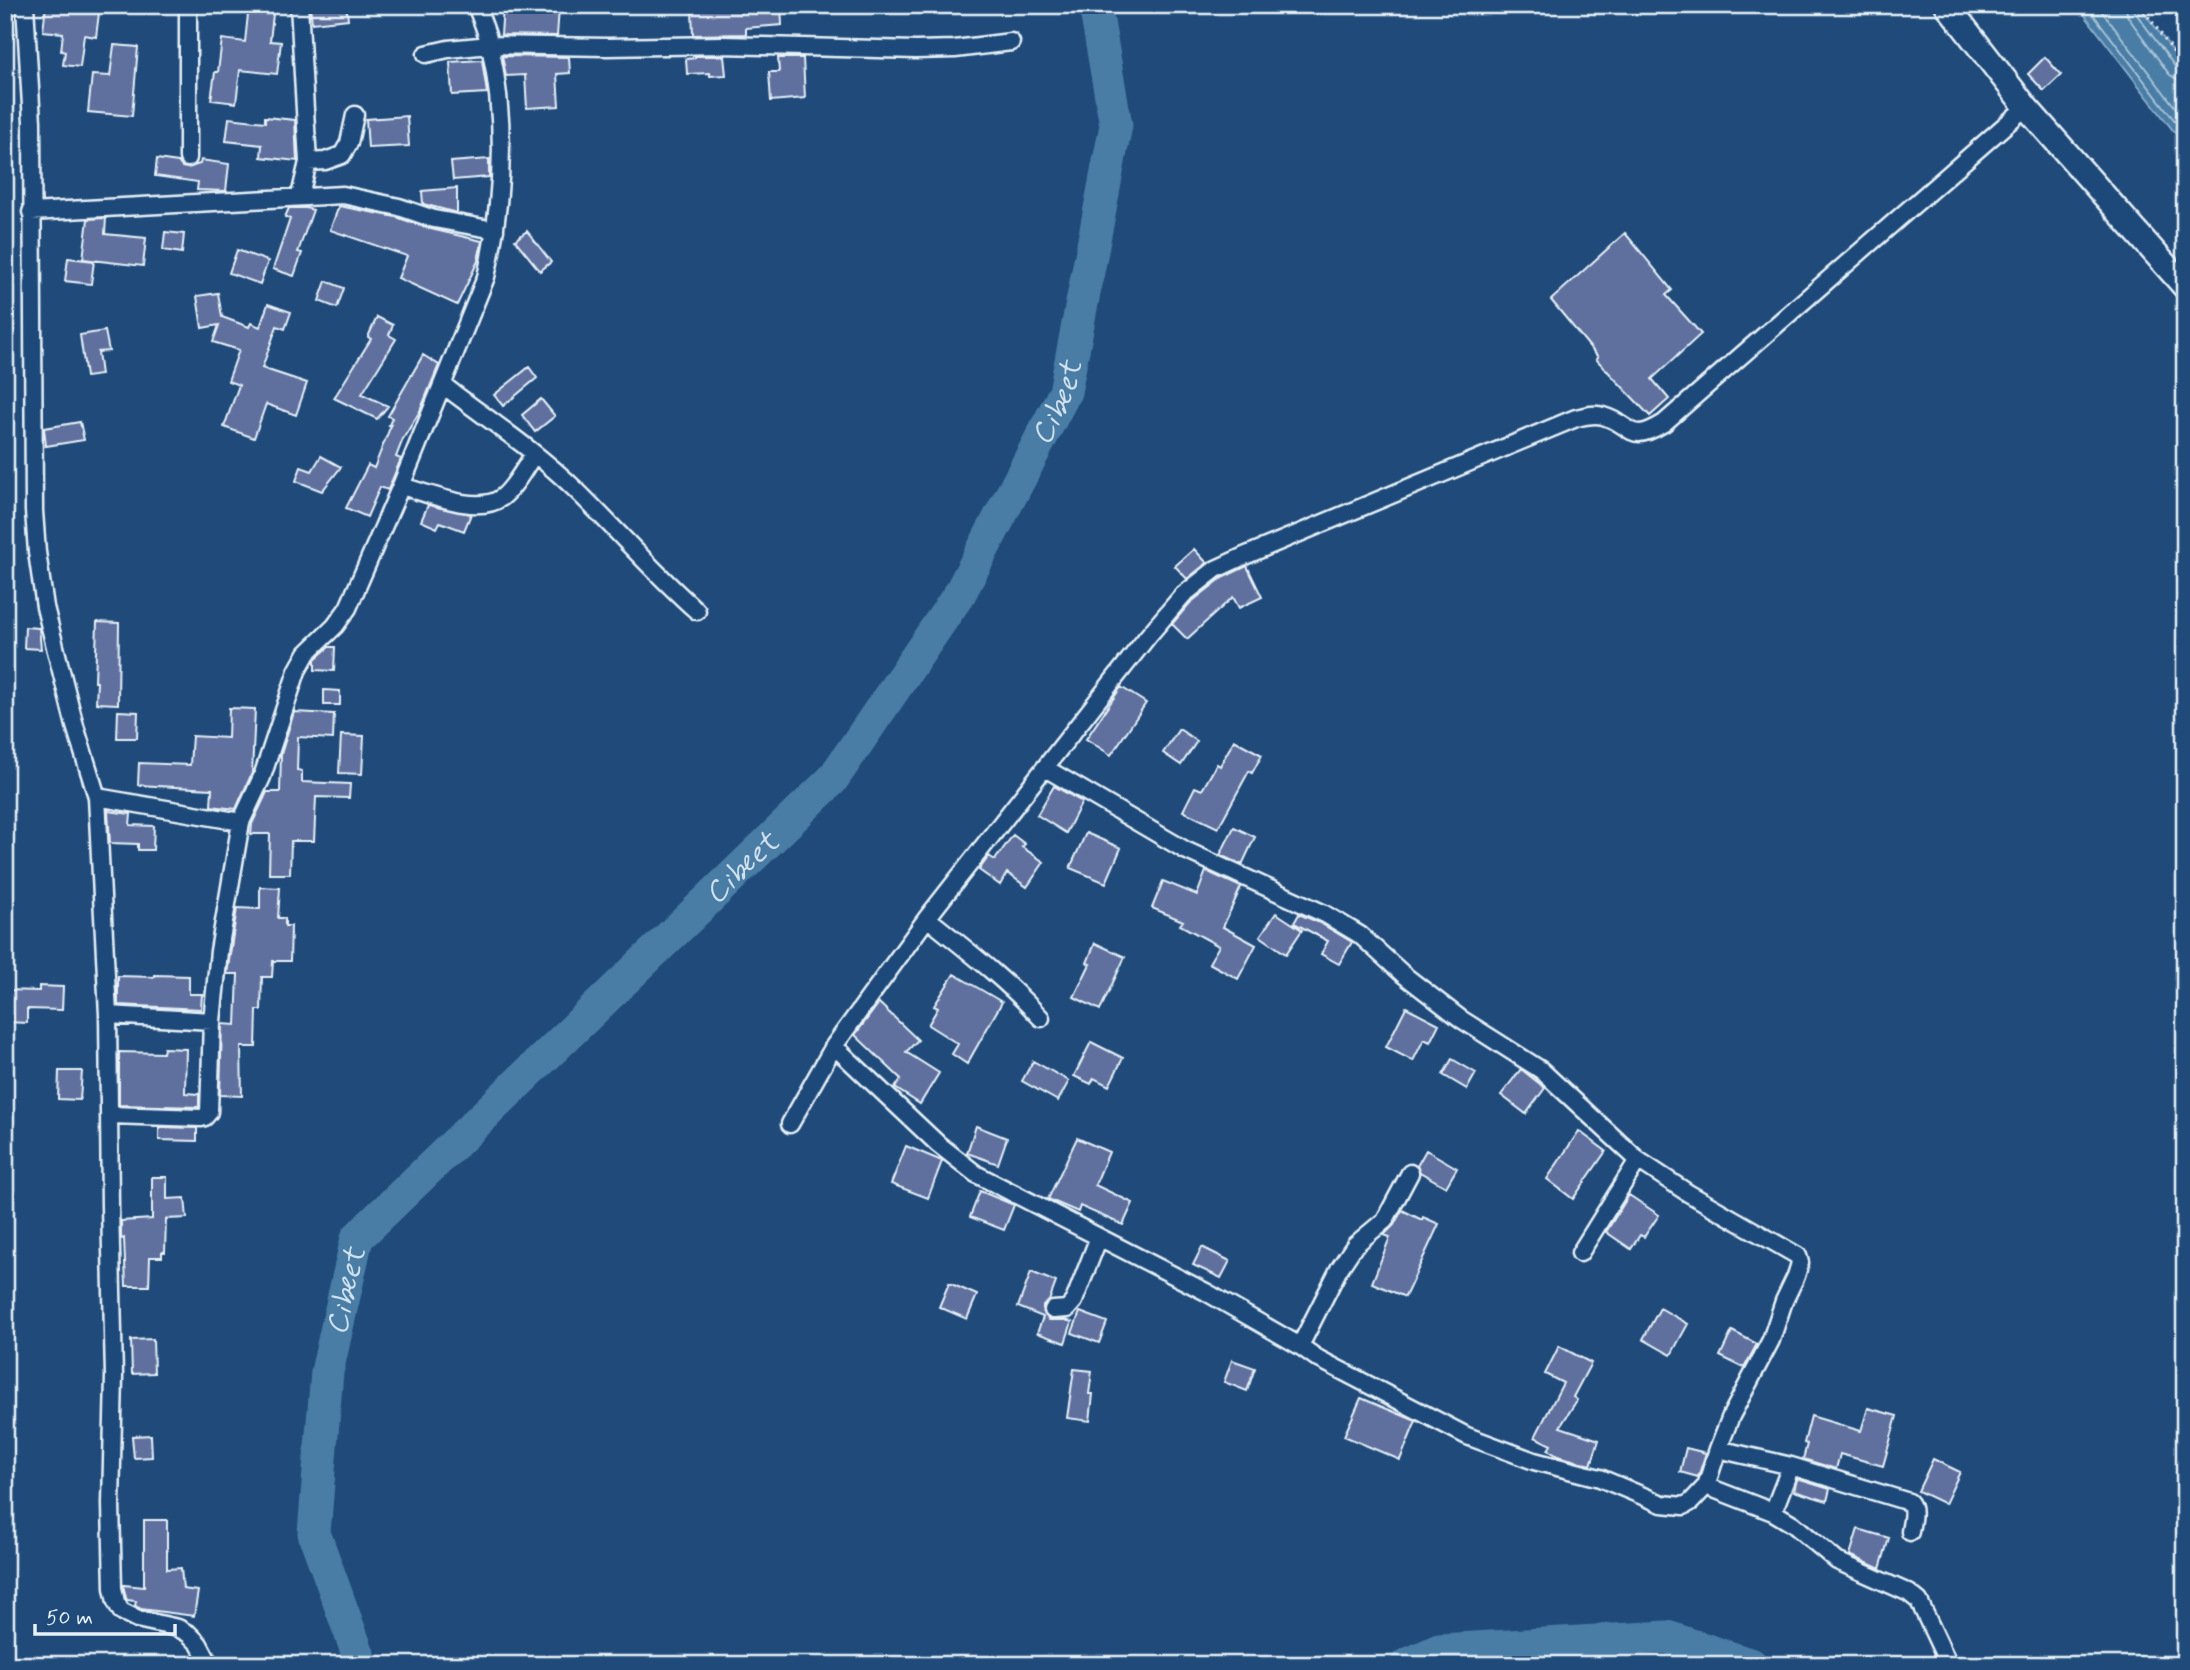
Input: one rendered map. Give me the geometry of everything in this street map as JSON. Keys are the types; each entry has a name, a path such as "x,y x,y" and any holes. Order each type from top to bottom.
{"street":[{"path":"26,5 32,121 34,511 37,552 56,657 97,797 108,1016 114,1376 111,1504 113,1588 121,1611 137,1619 178,1628 189,1634 199,1644 210,1665"},
{"path":"188,5 188,158"},
{"path":"299,5 309,162 300,196"},
{"path":"110,1115 205,1117 209,1112 212,1021 219,951 241,822 262,777 297,671 307,653 335,626 348,608 486,277 495,230 502,162 498,93 490,45 477,5"},
{"path":"1947,5 2026,107 2185,287"},
{"path":"426,54 490,45 722,45 916,50 955,49 1011,42"},
{"path":"790,1124 835,1046 928,918 1183,595 1216,569 1576,418 1603,415 1635,434 1649,432 1677,412 2026,107"},
{"path":"309,162 342,155 349,143 355,115"},
{"path":"31,212 343,195 399,207 434,219 495,230"},
{"path":"443,385 573,487 641,559 697,611"},
{"path":"401,486 457,502 488,504 503,497 534,454"},
{"path":"835,1046 938,1144 976,1174 1206,1292 1317,1358 1467,1436 1534,1461 1600,1478 1662,1504 1676,1507 1691,1502 1706,1486 1731,1416 1771,1340 1800,1263 1798,1256 1688,1193 1639,1160 1541,1070 1461,1020 1404,975 1360,935 1325,914 1185,849 1045,768"},
{"path":"97,797 241,822"},
{"path":"928,918 1023,999 1041,1018"},
{"path":"108,1016 212,1021"},
{"path":"1580,1253 1639,1160"},
{"path":"1300,1346 1339,1269 1355,1245 1385,1220 1410,1173"},
{"path":"1053,1310 1067,1309 1074,1301 1099,1237"},
{"path":"1718,1449 1791,1466 1909,1502 1913,1510 1910,1532"},
{"path":"1773,1512 1791,1466"},
{"path":"1706,1486 1773,1512 1793,1524 1837,1561 1909,1593 1919,1601 1949,1665"}],"path":[{"path":"2140,5 2185,68"}],"water":[{"path":"2077,5 2139,5 2185,68 2185,146"}],"building":[{"path":"46,5 100,5 96,37 84,35 80,67 63,65 63,33 43,31"},
{"path":"249,5 274,5 270,41 281,42 277,74 240,70 236,103 211,100 222,39 245,42"},
{"path":"310,5 346,5 348,19 312,23"},
{"path":"728,5 781,5 782,25 746,28 746,34 693,35 692,10 728,8"},
{"path":"503,6 559,8 557,36 501,35"},
{"path":"114,45 138,47 132,116 88,112 92,75 110,76"},
{"path":"502,56 569,57 570,73 557,74 559,106 527,108 525,75 506,76"},
{"path":"695,56 724,56 726,75 687,74 686,59"},
{"path":"2045,57 2061,75 2044,91 2028,74"},
{"path":"778,58 803,58 805,98 771,101 769,72 779,72"},
{"path":"482,60 487,93 452,95 450,62"},
{"path":"407,116 409,146 368,148 366,119"},
{"path":"265,117 295,120 297,161 261,157 262,145 226,141 229,118 265,122"},
{"path":"157,159 178,162 187,168 200,164 201,160 229,164 226,191 197,190 198,182 155,176"},
{"path":"489,159 489,177 453,180 451,162"},
{"path":"457,188 457,213 423,204 422,191"},
{"path":"339,206 396,217 431,229 482,241 478,261 457,305 398,278 407,256 330,230"},
{"path":"289,208 313,210 298,252 302,253 294,276 273,269 290,219 285,217"},
{"path":"106,218 105,234 146,238 143,266 83,259 88,219"},
{"path":"527,231 551,262 540,271 515,240"},
{"path":"165,232 184,234 182,253 163,250"},
{"path":"1625,233 1672,290 1666,295 1701,334 1652,379 1669,399 1650,416 1596,359 1598,357 1551,300"},
{"path":"237,250 268,261 260,284 229,273"},
{"path":"68,258 94,261 91,284 65,281"},
{"path":"326,281 344,288 337,308 319,301"},
{"path":"218,293 222,317 249,327 251,323 260,327 268,304 291,312 285,329 277,326 262,368 307,383 296,415 266,404 254,438 224,427 239,385 228,381 239,350 213,342 219,325 202,328 197,296"},
{"path":"377,317 393,325 389,335 396,339 362,394 388,406 377,419 334,398 371,339 368,337"},
{"path":"105,331 109,351 98,352 101,375 86,377 80,335"},
{"path":"423,355 439,365 420,411 403,439 396,457 401,459 388,490 380,487 367,517 346,508 368,465 374,468 391,425 392,418 388,416"},
{"path":"529,367 537,378 503,406 494,395"},
{"path":"541,399 555,416 535,432 522,415"},
{"path":"80,422 84,440 46,446 44,428"},
{"path":"321,456 341,467 322,491 296,481 301,467 312,471"},
{"path":"428,505 471,514 464,531 440,522 437,528 421,521"},
{"path":"1194,549 1207,563 1187,579 1175,566"},
{"path":"1247,566 1262,597 1239,608 1233,597 1187,639 1172,624 1190,603 1222,578"},
{"path":"97,622 119,623 118,704 96,703"},
{"path":"25,627 39,628 41,649 24,648"},
{"path":"329,647 335,647 334,671 315,670 315,659"},
{"path":"1121,687 1146,703 1111,755 1086,739"},
{"path":"324,690 340,691 340,705 324,705"},
{"path":"229,708 255,709 252,773 236,809 211,806 212,789 138,785 139,763 190,765 192,736 228,738"},
{"path":"118,711 138,712 137,738 117,738"},
{"path":"294,712 334,714 333,739 298,737 297,770 302,771 302,782 350,784 349,798 316,797 314,841 291,841 290,874 269,874 270,834 251,834 252,824 267,792 280,792 281,754"},
{"path":"1179,729 1197,741 1181,765 1163,753"},
{"path":"341,735 364,736 362,774 339,773"},
{"path":"1234,740 1262,755 1252,773 1249,771 1218,828 1183,811 1195,787 1202,790 1217,764 1220,766"},
{"path":"1054,786 1082,802 1066,833 1037,815"},
{"path":"108,811 131,814 130,825 154,826 153,850 138,850 138,844 110,843"},
{"path":"1234,827 1255,837 1242,865 1220,855"},
{"path":"1086,833 1121,848 1106,883 1070,868"},
{"path":"1013,835 1025,844 1022,847 1044,862 1027,887 1007,873 1000,885 979,870 989,856 995,860"},
{"path":"1206,871 1241,887 1223,927 1256,945 1238,979 1209,963 1219,946 1180,925 1183,921 1152,908 1163,881 1197,895"},
{"path":"260,887 280,888 278,918 285,918 285,926 291,926 290,961 273,961 272,977 262,977 261,1010 257,1010 256,1047 241,1047 242,1096 220,1095 222,1024 236,1025 238,974 227,974 237,908 260,909"},
{"path":"1276,913 1302,930 1286,954 1260,936"},
{"path":"1299,914 1352,942 1339,964 1321,954 1328,941 1294,923"},
{"path":"1095,943 1125,957 1100,1010 1074,997 1090,964 1087,963"},
{"path":"954,974 1002,1002 967,1064 952,1054 958,1044 928,1025 938,1008 934,1006"},
{"path":"118,976 189,976 189,994 202,994 201,1009 118,1005"},
{"path":"39,986 63,987 62,1010 27,1009 27,1023 6,1022 7,990 39,991"},
{"path":"879,1003 918,1040 906,1052 939,1073 920,1104 895,1088 901,1079 855,1035"},
{"path":"1406,1007 1439,1024 1430,1042 1424,1039 1413,1061 1386,1047"},
{"path":"1091,1042 1123,1058 1109,1086 1094,1078 1091,1084 1074,1076"},
{"path":"164,1048 186,1049 185,1093 199,1094 199,1107 119,1105 119,1052 163,1053"},
{"path":"1452,1059 1476,1073 1467,1089 1443,1075"},
{"path":"1033,1061 1069,1081 1058,1101 1022,1081"},
{"path":"1521,1069 1545,1088 1526,1114 1501,1095"},
{"path":"59,1071 82,1071 80,1100 58,1099"},
{"path":"976,1126 1007,1138 998,1164 967,1153"},
{"path":"159,1127 197,1128 197,1141 159,1140"},
{"path":"1579,1131 1606,1151 1573,1199 1547,1179"},
{"path":"1077,1138 1109,1152 1095,1185 1133,1203 1123,1225 1080,1206 1078,1212 1048,1199"},
{"path":"906,1146 942,1161 928,1198 891,1184"},
{"path":"1426,1150 1457,1168 1446,1187 1420,1172 1417,1166"},
{"path":"152,1177 167,1177 167,1199 185,1198 187,1218 166,1219 165,1252 162,1252 162,1257 150,1257 149,1286 126,1286 121,1221 152,1219"},
{"path":"980,1191 1014,1205 1004,1230 970,1217"},
{"path":"1629,1195 1659,1215 1644,1237 1640,1235 1631,1249 1606,1232"},
{"path":"1402,1210 1422,1220 1423,1217 1439,1224 1405,1297 1372,1283 1390,1237 1384,1235 1394,1225"},
{"path":"1202,1247 1230,1261 1221,1278 1193,1265"},
{"path":"1031,1272 1056,1282 1043,1311 1049,1320 1072,1322 1065,1343 1037,1333 1043,1317 1018,1307"},
{"path":"949,1283 977,1295 967,1319 939,1307"},
{"path":"1660,1308 1688,1324 1671,1355 1643,1339"},
{"path":"1080,1312 1107,1322 1099,1343 1072,1333"},
{"path":"1732,1331 1757,1344 1744,1368 1720,1356"},
{"path":"153,1339 154,1373 132,1374 131,1340"},
{"path":"1559,1346 1591,1363 1573,1397 1577,1400 1560,1427 1599,1440 1591,1465 1558,1456 1548,1450 1551,1445 1535,1437 1563,1383 1545,1374"},
{"path":"1232,1360 1255,1368 1247,1391 1224,1382"},
{"path":"1074,1369 1092,1371 1090,1421 1067,1418"},
{"path":"1361,1398 1416,1421 1400,1460 1344,1436"},
{"path":"1868,1408 1897,1416 1883,1466 1840,1454 1836,1469 1803,1459 1811,1416 1861,1431"},
{"path":"151,1435 152,1457 134,1458 132,1436"},
{"path":"1686,1448 1706,1453 1698,1477 1680,1472"},
{"path":"1933,1459 1960,1472 1945,1504 1918,1491"},
{"path":"1797,1479 1830,1489 1827,1501 1794,1491"},
{"path":"144,1520 167,1520 167,1569 181,1568 183,1589 198,1591 194,1616 141,1609 135,1606 136,1601 127,1600 123,1585 144,1587"},
{"path":"1858,1529 1889,1538 1880,1569 1850,1555"}],"waterway":[{"name":"Cibeet","path":"362,1665 314,1533 327,1372 357,1238 832,780 960,593 1065,392 1116,125 1095,5"},
{"name":"Cibeet","path":"1406,1665 1439,1650 1667,1637 1752,1665"}]}
